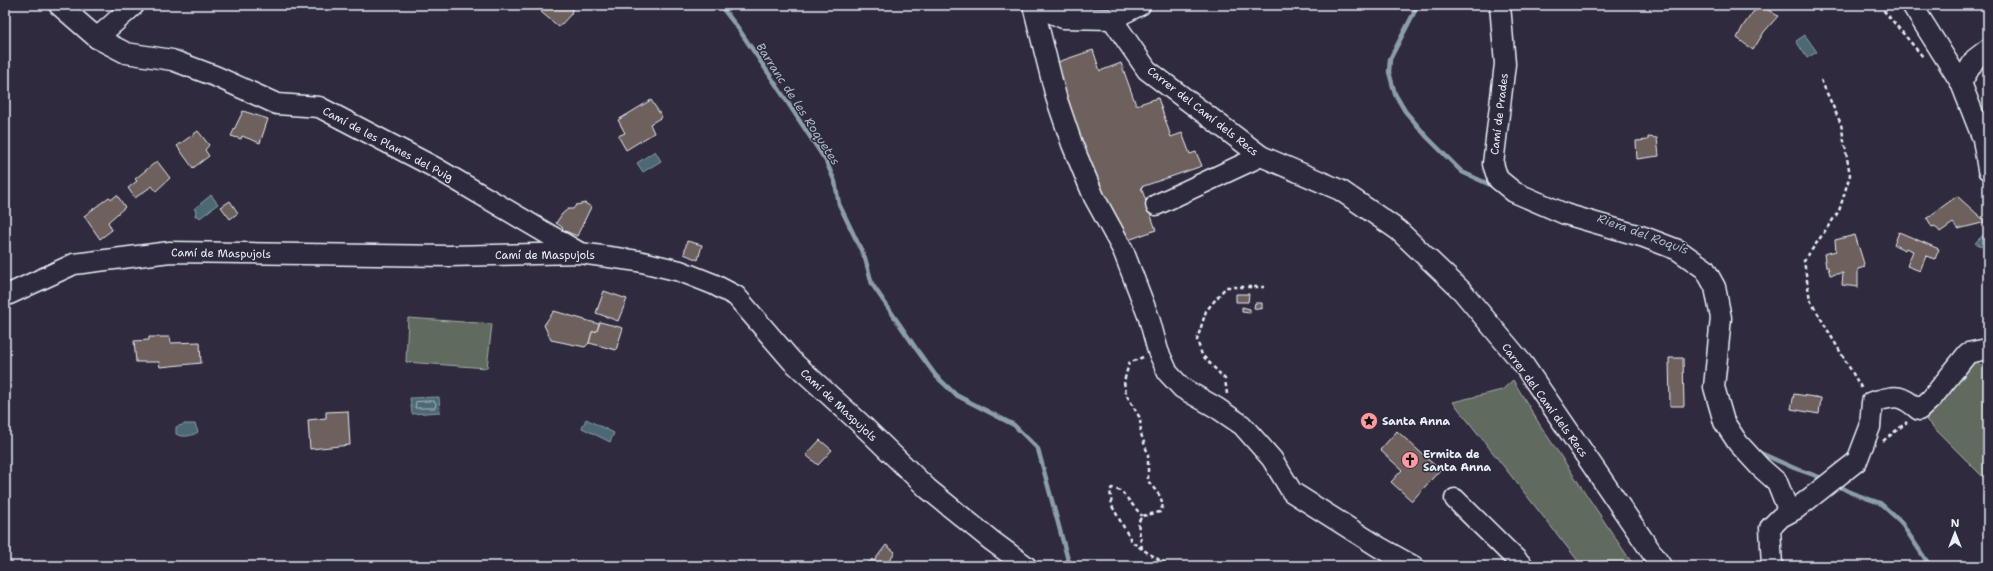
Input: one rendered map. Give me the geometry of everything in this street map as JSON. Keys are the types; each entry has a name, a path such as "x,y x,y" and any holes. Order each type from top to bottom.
{"street":[{"name":"Camí de les Planes del Puig","path":"59,5 97,38 126,53 180,62 277,104 319,107 434,167 580,253"},
{"path":"97,38 134,5"},
{"path":"1033,5 1063,18 1112,19 1140,5"},
{"path":"1033,5 1056,97 1072,144 1094,197 1123,250 1148,318 1158,351 1168,373 1182,388 1218,408 1242,425 1272,459 1292,492 1379,547 1413,566"},
{"name":"Camí de Prades","path":"1500,5 1506,64 1493,164 1498,179 1514,192 1565,214 1678,250 1705,268 1715,287 1721,318 1714,387 1724,422 1738,443 1760,467 1777,482 1789,512"},
{"path":"1912,5 1961,83 1983,139 1988,170"},
{"name":"Carrer del Camí dels Recs","path":"1112,19 1147,70 1261,156 1340,190 1398,230 1462,291 1523,364 1661,566"},
{"path":"1961,83 1975,59 1988,49"},
{"path":"1156,205 1261,156"},
{"name":"Camí de Maspujols","path":"5,296 74,264 170,252 449,256 580,253 638,261 680,271 713,284 736,296 792,361 861,424 928,489 1024,565"},
{"path":"1772,566 1770,528 1781,517 1796,510 1857,461 1870,427 1872,402 1896,396 1908,401 1919,410 1932,398 1968,353 1988,350"},
{"path":"1455,499 1523,566"},
{"path":"1379,547 1388,566"}],"path":[{"path":"1821,80 1841,124 1850,175 1839,211 1804,261 1810,300 1872,405"},
{"path":"1227,396 1225,379 1202,355 1197,340 1206,311 1226,287 1264,287"},
{"path":"1142,549 1138,523 1142,516 1160,512 1163,505 1160,496 1148,481 1148,454 1141,434 1140,418 1126,394 1124,382 1129,363 1158,351"},
{"path":"1881,443 1905,424 1919,410"},
{"path":"1142,516 1121,491 1112,488 1110,490 1112,506 1132,542 1169,566"}],"green space":[{"path":"408,318 492,324 487,368 406,362"},
{"path":"1973,359 1988,371 1988,482 1926,420"},
{"path":"1513,380 1540,425 1634,566 1582,566 1453,402 1502,390"}],"water":[{"path":"1805,35 1817,52 1807,58 1796,41"},
{"path":"655,151 661,161 643,172 637,163"},
{"path":"211,195 218,204 200,218 195,216 196,211 194,209"},
{"path":"1987,231 1988,242 1984,247 1975,243"},
{"path":"439,397 440,412 412,414 410,398"},
{"path":"586,419 614,433 610,442 582,428"},
{"path":"185,424 195,424 198,432 187,436 176,434 176,427"}],"building":[{"path":"547,5 573,5 571,14 559,27 541,12"},
{"path":"1762,6 1778,16 1764,32 1753,50 1737,38 1753,12"},
{"path":"1093,50 1100,71 1121,63 1136,105 1158,98 1171,137 1182,133 1190,154 1196,152 1202,166 1141,187 1156,230 1123,242 1049,65"},
{"path":"651,100 662,117 650,124 654,133 626,150 618,136 625,133 618,120"},
{"path":"243,111 268,119 260,143 242,136 241,139 231,136"},
{"path":"198,131 209,145 205,150 209,156 193,168 177,146"},
{"path":"1648,137 1657,138 1659,156 1637,159 1636,141 1648,140"},
{"path":"157,161 170,178 156,191 152,186 135,198 128,188 137,181 135,179"},
{"path":"117,195 125,207 108,222 112,230 100,239 84,216 109,197 112,199"},
{"path":"1957,196 1986,222 1958,229 1953,223 1940,232 1935,226 1932,227 1927,218"},
{"path":"230,201 238,213 230,219 221,207"},
{"path":"585,203 591,207 577,236 563,230 562,227 556,223 562,214 568,209 573,209 576,205"},
{"path":"1899,232 1939,249 1935,259 1926,256 1920,271 1907,266 1913,251 1906,248 1905,250 1894,245"},
{"path":"1855,235 1865,267 1858,269 1858,287 1842,285 1843,273 1830,275 1828,267 1826,267 1824,254 1836,251 1835,240"},
{"path":"687,241 702,245 698,260 684,254"},
{"path":"604,291 627,299 618,321 596,313"},
{"path":"1236,294 1249,294 1248,302 1236,302"},
{"path":"1255,303 1262,303 1262,309 1254,308"},
{"path":"1242,307 1250,309 1250,313 1242,312"},
{"path":"554,311 599,324 597,331 592,332 589,343 585,347 551,340 544,325"},
{"path":"600,322 623,328 616,350 589,343 592,332 597,331"},
{"path":"149,337 170,337 171,343 200,342 201,363 160,367 159,362 136,362 134,341 149,340"},
{"path":"1669,358 1683,358 1684,406 1670,406"},
{"path":"1794,394 1821,398 1819,414 1791,409"},
{"path":"348,411 350,445 310,449 308,420 326,418 326,412"},
{"name":"Ermita de Santa Anna","path":"1397,431 1440,470 1412,501 1391,482 1402,470 1380,450"},
{"path":"820,440 832,450 818,465 806,455"},
{"path":"886,545 895,552 889,561 895,566 866,566 872,559 874,561"}],"waterway":[{"name":"Barranc de les Roquetes","path":"720,5 738,28 826,161 835,182 839,204 865,258 872,284 917,350 936,376 956,395 1014,425 1038,449 1068,560 1073,566"},
{"name":"Riera del Roquís","path":"1418,5 1390,59 1389,72 1395,94 1405,111 1427,137 1462,172 1495,187"},
{"name":"Riera del Roquís","path":"1756,451 1794,468 1825,479"},
{"name":"Riera del Roquís","path":"1835,484 1852,493 1880,503 1900,521 1930,566"}],"place":[{"name":"Santa Anna","path":"1369,421"},
{"name":"Ermita de Santa Anna","path":"1410,460"}]}
